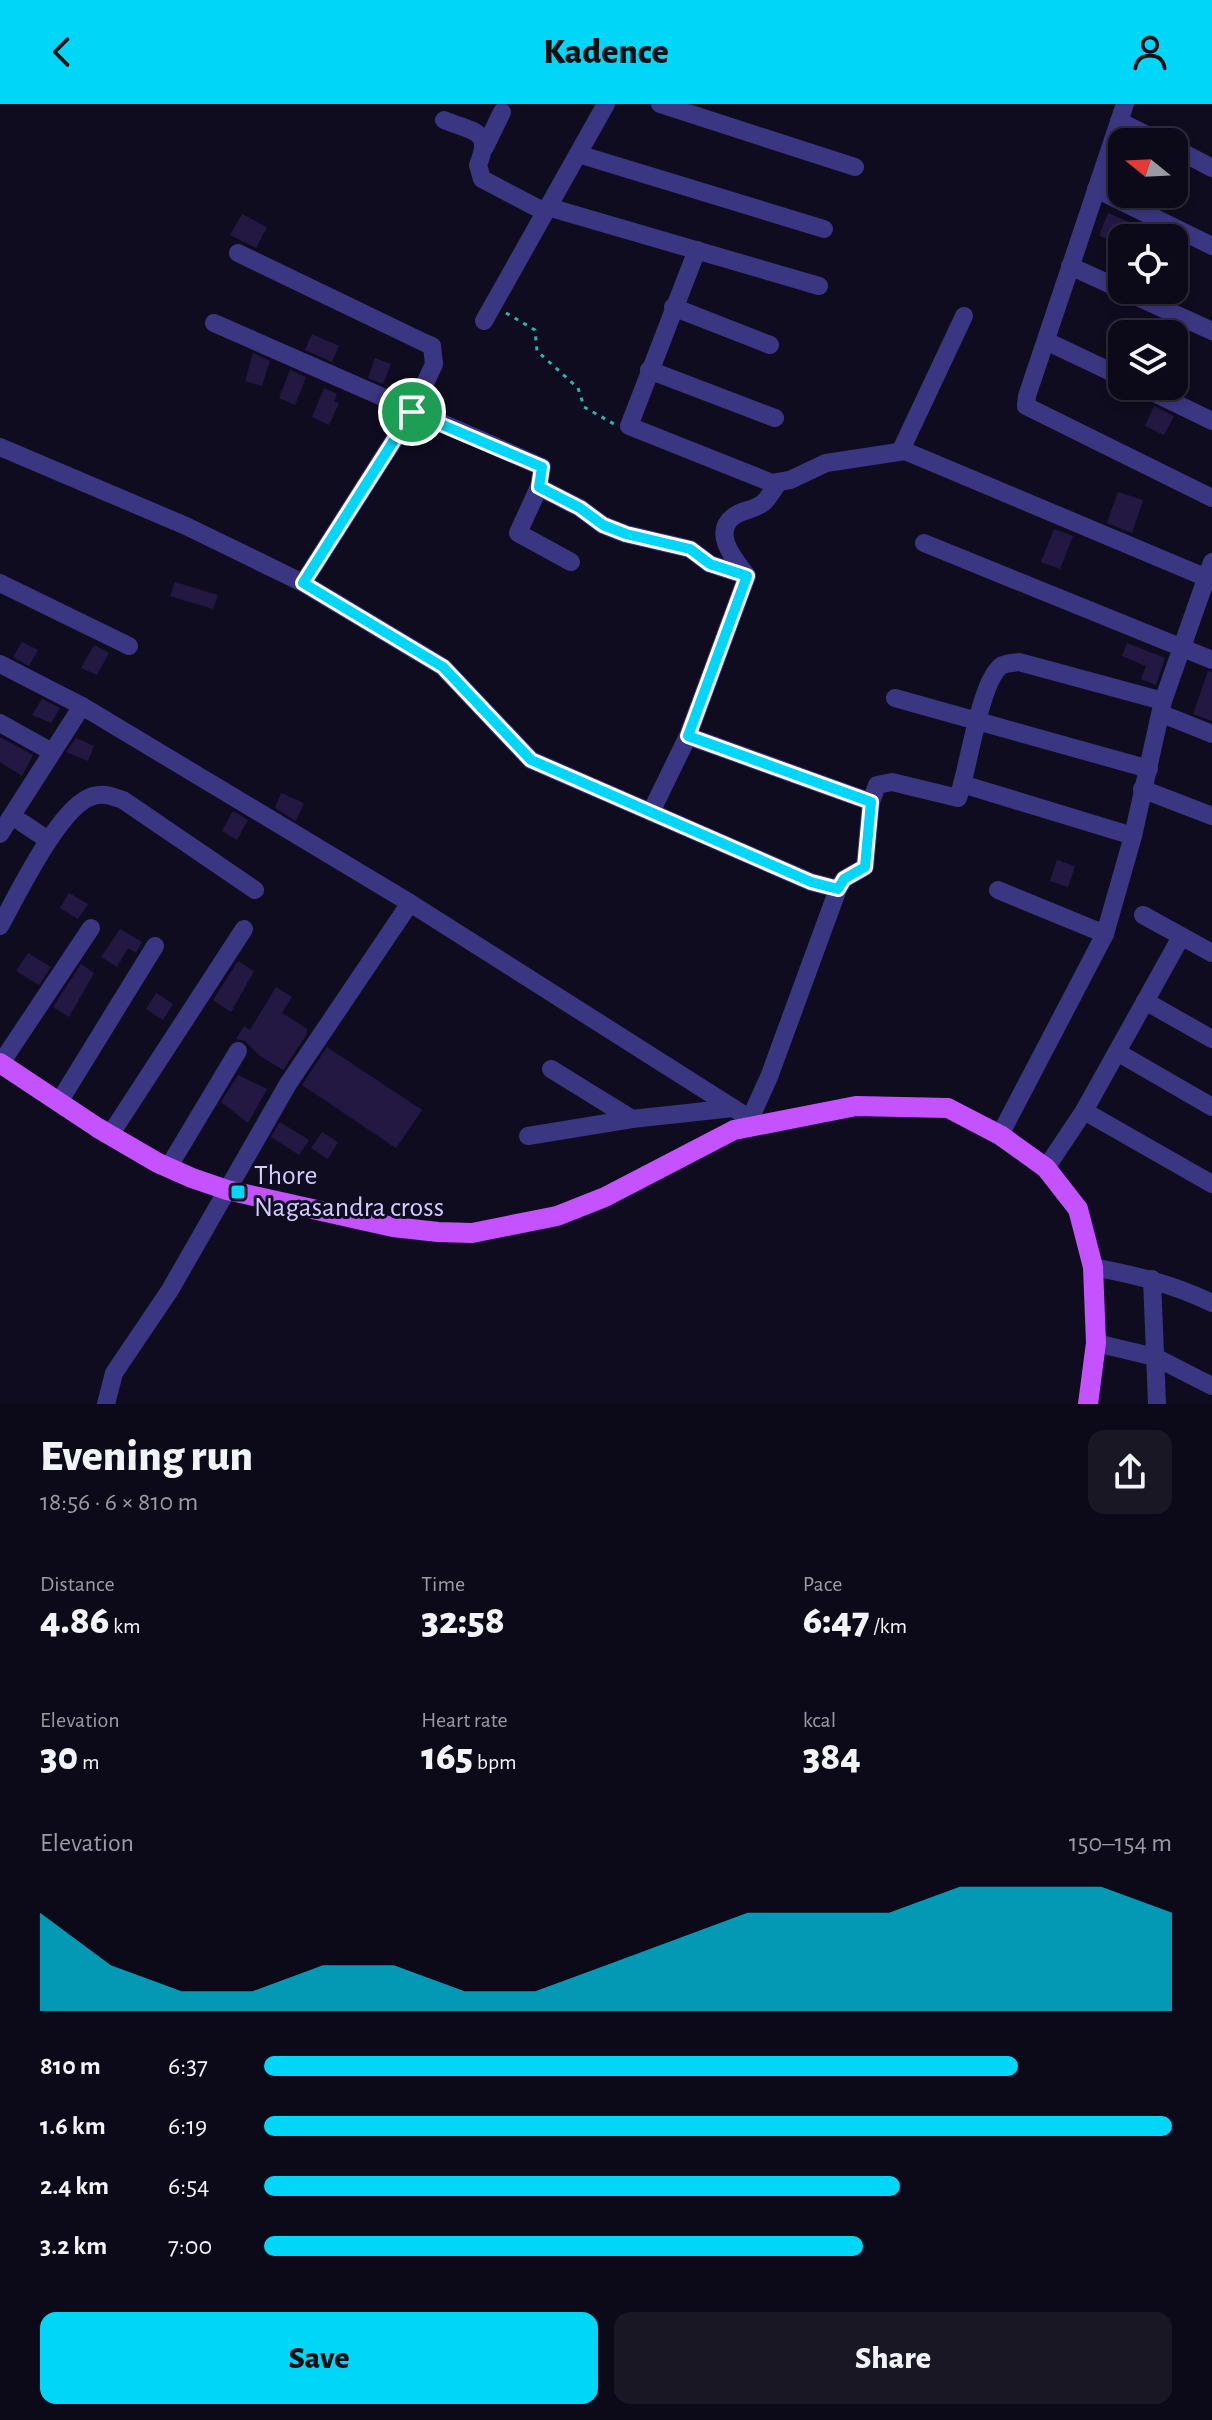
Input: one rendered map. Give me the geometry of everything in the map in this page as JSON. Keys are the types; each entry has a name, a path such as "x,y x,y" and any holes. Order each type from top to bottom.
{"main road":[{"path":"1,1063 110,1135 168,1168 227,1190 393,1227 472,1233 557,1216 605,1197 755,1122 856,1106 948,1108 1000,1135 1046,1168 1078,1209 1093,1267 1096,1343 1088,1404"}],"street":[{"path":"488,313 606,104"},
{"path":"660,104 855,167"},
{"path":"502,112 478,165 482,179 547,209 819,286"},
{"path":"1143,128 1122,112 1026,406 1212,498"},
{"path":"444,120 479,135 485,147"},
{"path":"578,154 824,229"},
{"path":"1188,155 1212,168"},
{"path":"1096,189 1212,246"},
{"path":"697,250 629,426 778,483"},
{"path":"238,253 432,346 434,364 412,412 303,583"},
{"path":"1070,266 1212,331"},
{"path":"673,307 770,345"},
{"path":"901,450 964,316"},
{"path":"214,323 542,467 539,487 518,533 571,562"},
{"path":"1046,341 1108,370"},
{"path":"649,370 775,418"},
{"path":"1169,400 1212,421"},
{"path":"0,447 186,526 303,583 443,667 531,760 811,882 838,889"},
{"path":"747,576 729,552 725,538 726,524 736,514 765,502 778,483 826,463 901,450 1209,570 1162,708 1133,836 1105,934 1000,1135"},
{"path":"539,487 580,508 603,525 626,534 690,549 710,564 747,576"},
{"path":"924,543 1212,660"},
{"path":"651,812 688,736 747,576"},
{"path":"0,583 129,646"},
{"path":"0,664 82,706 410,903 755,1122 838,889 844,879 865,867 873,791 882,782 892,782 956,799 978,719 993,677 1001,666 1019,662 1162,708 1212,734"},
{"path":"895,698 1149,769"},
{"path":"0,834 82,706"},
{"path":"0,723 52,752"},
{"path":"688,736 871,802"},
{"path":"962,784 1133,836"},
{"path":"1142,789 1212,816"},
{"path":"0,926 48,840 90,796 106,794 123,800 255,890"},
{"path":"21,822 48,840"},
{"path":"998,890 1105,934"},
{"path":"106,1404 114,1373 170,1290 288,1084 410,903"},
{"path":"1143,915 1212,953"},
{"path":"1,1063 91,928"},
{"path":"110,1135 244,929"},
{"path":"1046,1168 1084,1111 1181,937"},
{"path":"59,1102 155,946"},
{"path":"1145,1001 1212,1039"},
{"path":"168,1168 238,1051"},
{"path":"1117,1052 1212,1107"},
{"path":"551,1069 632,1119"},
{"path":"528,1136 632,1119 733,1108"},
{"path":"1084,1111 1212,1184"},
{"path":"1093,1267 1179,1287 1212,1303"},
{"path":"1152,1279 1157,1404"},
{"path":"1096,1343 1155,1357 1212,1386"}],"path":[{"path":"488,313 535,330 537,351 578,388 584,407 601,418 629,426"}],"building":[{"path":"1108,213 1132,223 1108,224 1108,239 1099,236"},
{"path":"242,214 267,227 256,248 230,235"},
{"path":"312,334 339,346 332,362 305,350"},
{"path":"253,353 270,361 262,386 245,381"},
{"path":"375,358 391,364 383,384 368,378"},
{"path":"290,370 306,377 295,405 279,398"},
{"path":"324,388 337,394 334,401 339,403 329,425 312,417"},
{"path":"1154,406 1174,416 1164,435 1145,426"},
{"path":"1118,492 1143,500 1132,533 1107,523"},
{"path":"1054,529 1073,536 1060,569 1041,562"},
{"path":"175,582 218,595 213,609 170,596"},
{"path":"22,642 38,650 29,666 13,657"},
{"path":"1127,643 1165,658 1156,685 1141,679 1146,666 1122,656"},
{"path":"94,645 109,653 97,675 81,668"},
{"path":"1208,671 1212,672 1212,721 1193,714"},
{"path":"42,699 60,708 51,723 32,715"},
{"path":"0,737 33,755 22,776 0,762"},
{"path":"76,738 94,746 88,761 66,752"},
{"path":"281,793 304,803 296,821 275,808"},
{"path":"233,811 248,820 237,840 222,831"},
{"path":"1057,860 1075,866 1068,887 1050,881"},
{"path":"69,893 88,904 78,919 60,908"},
{"path":"120,929 142,942 136,953 128,948 117,967 101,957"},
{"path":"28,953 51,967 39,985 16,971"},
{"path":"238,961 254,971 231,1012 213,1000"},
{"path":"81,964 94,973 69,1017 53,1007"},
{"path":"276,987 292,997 282,1013 307,1029 307,1034 283,1070 260,1056 245,1041 236,1039 244,1026 250,1030"},
{"path":"156,993 173,1004 163,1020 146,1009"},
{"path":"327,1047 422,1110 396,1148 302,1085"},
{"path":"238,1075 267,1089 248,1123 221,1102"},
{"path":"280,1122 309,1140 299,1155 271,1137"},
{"path":"322,1132 338,1142 328,1159 311,1148"}],"place":[{"name":"Thore Nagasandra cross","path":"238,1192"}],"route":[{"path":"412,412 542,467 539,487 580,508 603,525 626,534 690,549 710,564 747,576 688,736 871,802 865,867 859,873 844,879 838,889 811,882 531,760 443,667 303,583 412,412"}]}
